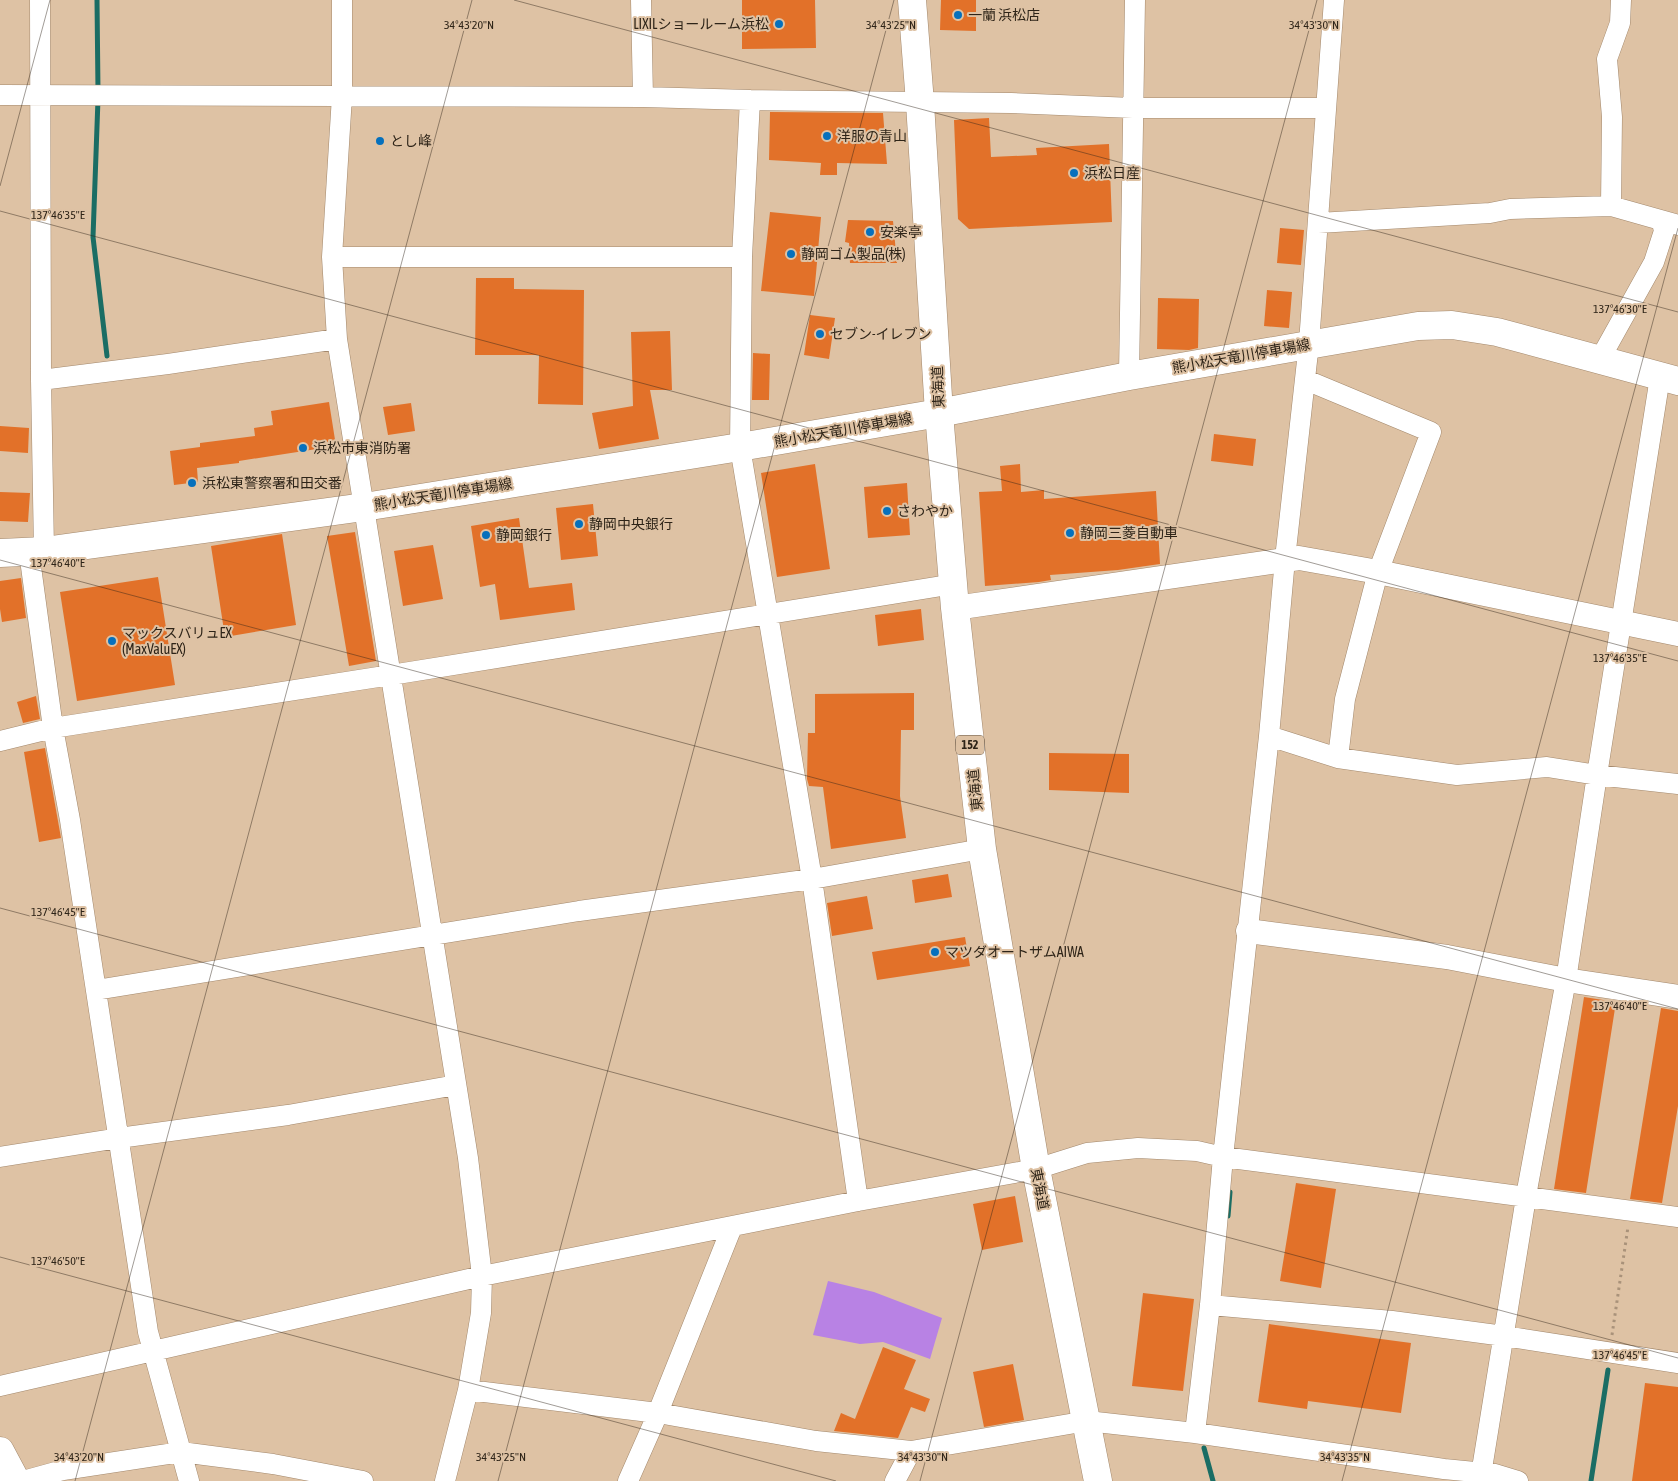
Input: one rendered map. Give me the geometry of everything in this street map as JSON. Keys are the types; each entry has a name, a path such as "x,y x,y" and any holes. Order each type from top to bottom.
{"main road":[{"name":"東海道","path":"912,0 939,413 954,596 982,849 1036,1169 1098,1481"},
{"name":"熊小松天竜川停車場線","path":"0,552 37,552 364,507 939,413 1129,376 1418,326 1452,325 1497,332 1669,379"},
{"path":"0,1451 16,1481"}],"street":[{"path":"40,0 41,380 37,552 53,728 70,820 148,1332 190,1481"},
{"path":"342,0 342,96 332,257 337,339 468,1158 482,1276 481,1313 468,1390 445,1481"},
{"path":"641,0 642,97"},
{"path":"1129,376 1135,0"},
{"path":"1195,1433 1269,736 1285,560 1306,380 1334,0"},
{"path":"1611,206 1612,117 1608,59 1620,23 1621,0"},
{"path":"0,95 642,97 750,100 1011,102 1133,108 1326,108"},
{"path":"750,100 742,256 740,447 812,879 858,1201"},
{"path":"1318,223 1490,213 1510,209 1611,206 1670,223 1664,231 1654,262 1600,359"},
{"path":"332,257 742,256"},
{"path":"41,380 168,364 337,339"},
{"path":"1481,1477 1526,1198 1566,980 1620,623 1669,379"},
{"path":"1306,380 1431,432 1378,572 1345,699 1338,758"},
{"path":"0,741 53,728 769,615 1299,558 1378,572 1678,634"},
{"path":"1269,736 1338,758 1457,775 1547,767 1678,784"},
{"path":"96,990 265,964 579,910 812,879 982,849"},
{"path":"1248,931 1447,957 1566,980 1678,997"},
{"path":"0,1157 118,1138 288,1115 456,1085"},
{"path":"0,1386 482,1276 858,1201 1036,1169 1087,1153 1138,1148 1197,1151 1223,1157 1678,1217"},
{"path":"628,1481 658,1413 732,1227"},
{"path":"1210,1305 1392,1321 1678,1363"},
{"path":"468,1390 658,1413 816,1441 911,1451 1087,1421 1195,1433 1444,1469 1481,1477 1495,1474 1518,1481"},
{"path":"895,1481 911,1451"},
{"path":"22,1481 63,1470 181,1452 273,1464 363,1481"}],"path":[{"path":"1609,1352 1630,1211"}],"shaded area":[{"path":"828,1281 874,1292 942,1318 930,1359 883,1342 860,1344 813,1335"}],"building":[{"name":"LIXILショールーム浜松","path":"742,0 815,0 816,48 742,49"},
{"name":"一蘭 浜松店","path":"941,0 976,0 976,31 940,30"},
{"name":"洋服の青山","path":"770,112 883,113 887,164 837,163 837,175 820,175 821,163 769,160"},
{"name":"浜松日産","path":"989,118 991,157 1037,155 1036,148 1109,144 1112,222 969,229 958,219 954,120"},
{"name":"静岡ゴム製品(株)","path":"770,212 821,217 814,296 761,291"},
{"name":"安楽亭","path":"848,220 893,221 897,263 850,263 849,243 845,242"},
{"path":"1280,228 1304,230 1301,265 1277,263"},
{"path":"476,278 514,278 514,289 584,290 583,405 538,404 539,355 475,355"},
{"path":"1267,290 1292,292 1289,328 1264,326"},
{"path":"1158,298 1199,299 1198,348 1189,350 1157,349"},
{"name":"セブン-イレブン","path":"810,315 835,318 829,359 804,355"},
{"path":"670,331 672,390 650,390 659,439 599,449 592,413 633,406 631,332"},
{"path":"753,353 770,354 769,400 752,400"},
{"path":"329,402 336,446 239,461 239,463 197,468 198,482 174,485 170,451 200,447 200,443 255,436 254,428 273,425 271,411"},
{"path":"411,403 415,431 388,435 383,407"},
{"path":"0,426 29,428 28,453 0,451"},
{"path":"1214,434 1256,439 1253,466 1211,461"},
{"path":"815,464 830,569 777,577 761,473"},
{"name":"静岡三菱自動車","path":"1020,464 1021,492 1044,490 1044,499 1156,491 1160,564 1118,570 1050,575 1051,580 985,586 979,492 1002,491 1000,466"},
{"name":"さわやか","path":"907,483 910,535 868,538 864,487"},
{"path":"0,492 30,493 28,522 0,521"},
{"path":"593,504 598,556 561,560 556,508"},
{"path":"519,518 529,588 572,583 575,610 500,620 495,584 480,587 471,526"},
{"path":"355,532 376,661 349,666 327,536"},
{"path":"282,534 296,625 225,637 211,546"},
{"path":"433,545 443,599 403,606 394,551"},
{"path":"158,577 175,685 77,701 60,592"},
{"path":"21,578 26,618 2,622 0,581"},
{"path":"921,609 924,640 878,646 875,615"},
{"path":"914,693 914,730 901,730 900,796 906,838 831,849 823,787 809,786 807,779 808,733 815,733 815,694"},
{"path":"36,696 40,719 23,723 17,702"},
{"path":"45,748 61,838 39,842 24,752"},
{"path":"1049,753 1129,754 1129,793 1049,790"},
{"path":"948,874 952,897 915,903 912,880"},
{"path":"867,896 873,929 832,936 827,903"},
{"path":"965,937 970,966 877,980 872,952"},
{"path":"1584,997 1616,1002 1586,1193 1554,1189"},
{"path":"1661,1008 1678,1011 1678,1106 1662,1203 1630,1199"},
{"path":"1296,1183 1336,1189 1321,1288 1280,1281"},
{"path":"1015,1196 1023,1242 982,1250 973,1204"},
{"path":"1143,1293 1194,1299 1183,1391 1132,1386"},
{"path":"1269,1324 1411,1343 1401,1413 1308,1401 1307,1409 1258,1402"},
{"path":"883,1347 916,1360 904,1389 930,1399 925,1412 911,1407 898,1438 834,1431 841,1413 855,1419"},
{"path":"1013,1364 1024,1420 984,1427 973,1372"},
{"path":"1645,1383 1678,1387 1678,1481 1632,1481"}],"waterway":[{"path":"97,0 98,91"},
{"path":"98,99 93,237 107,356"},
{"path":"1228,1216 1230,1192"},
{"path":"1591,1481 1608,1370"},
{"path":"1204,1448 1213,1481"}],"place":[{"name":"一蘭 浜松店","path":"958,15"},
{"name":"LIXILショールーム浜松","path":"779,24"},
{"name":"洋服の青山","path":"827,136"},
{"name":"とし峰","path":"380,141"},
{"name":"浜松日産","path":"1074,173"},
{"name":"安楽亭","path":"870,232"},
{"name":"静岡ゴム製品(株)","path":"791,254"},
{"name":"セブン-イレブン","path":"820,334"},
{"name":"浜松市東消防署","path":"303,448"},
{"name":"浜松東警察署和田交番","path":"192,483"},
{"name":"さわやか","path":"887,511"},
{"name":"静岡中央銀行","path":"579,524"},
{"name":"静岡三菱自動車","path":"1070,533"},
{"name":"静岡銀行","path":"486,535"},
{"name":"マックスバリュEX (MaxValuEX)","path":"112,641"},
{"name":"マツダオートザムAIWA","path":"935,952"}]}
